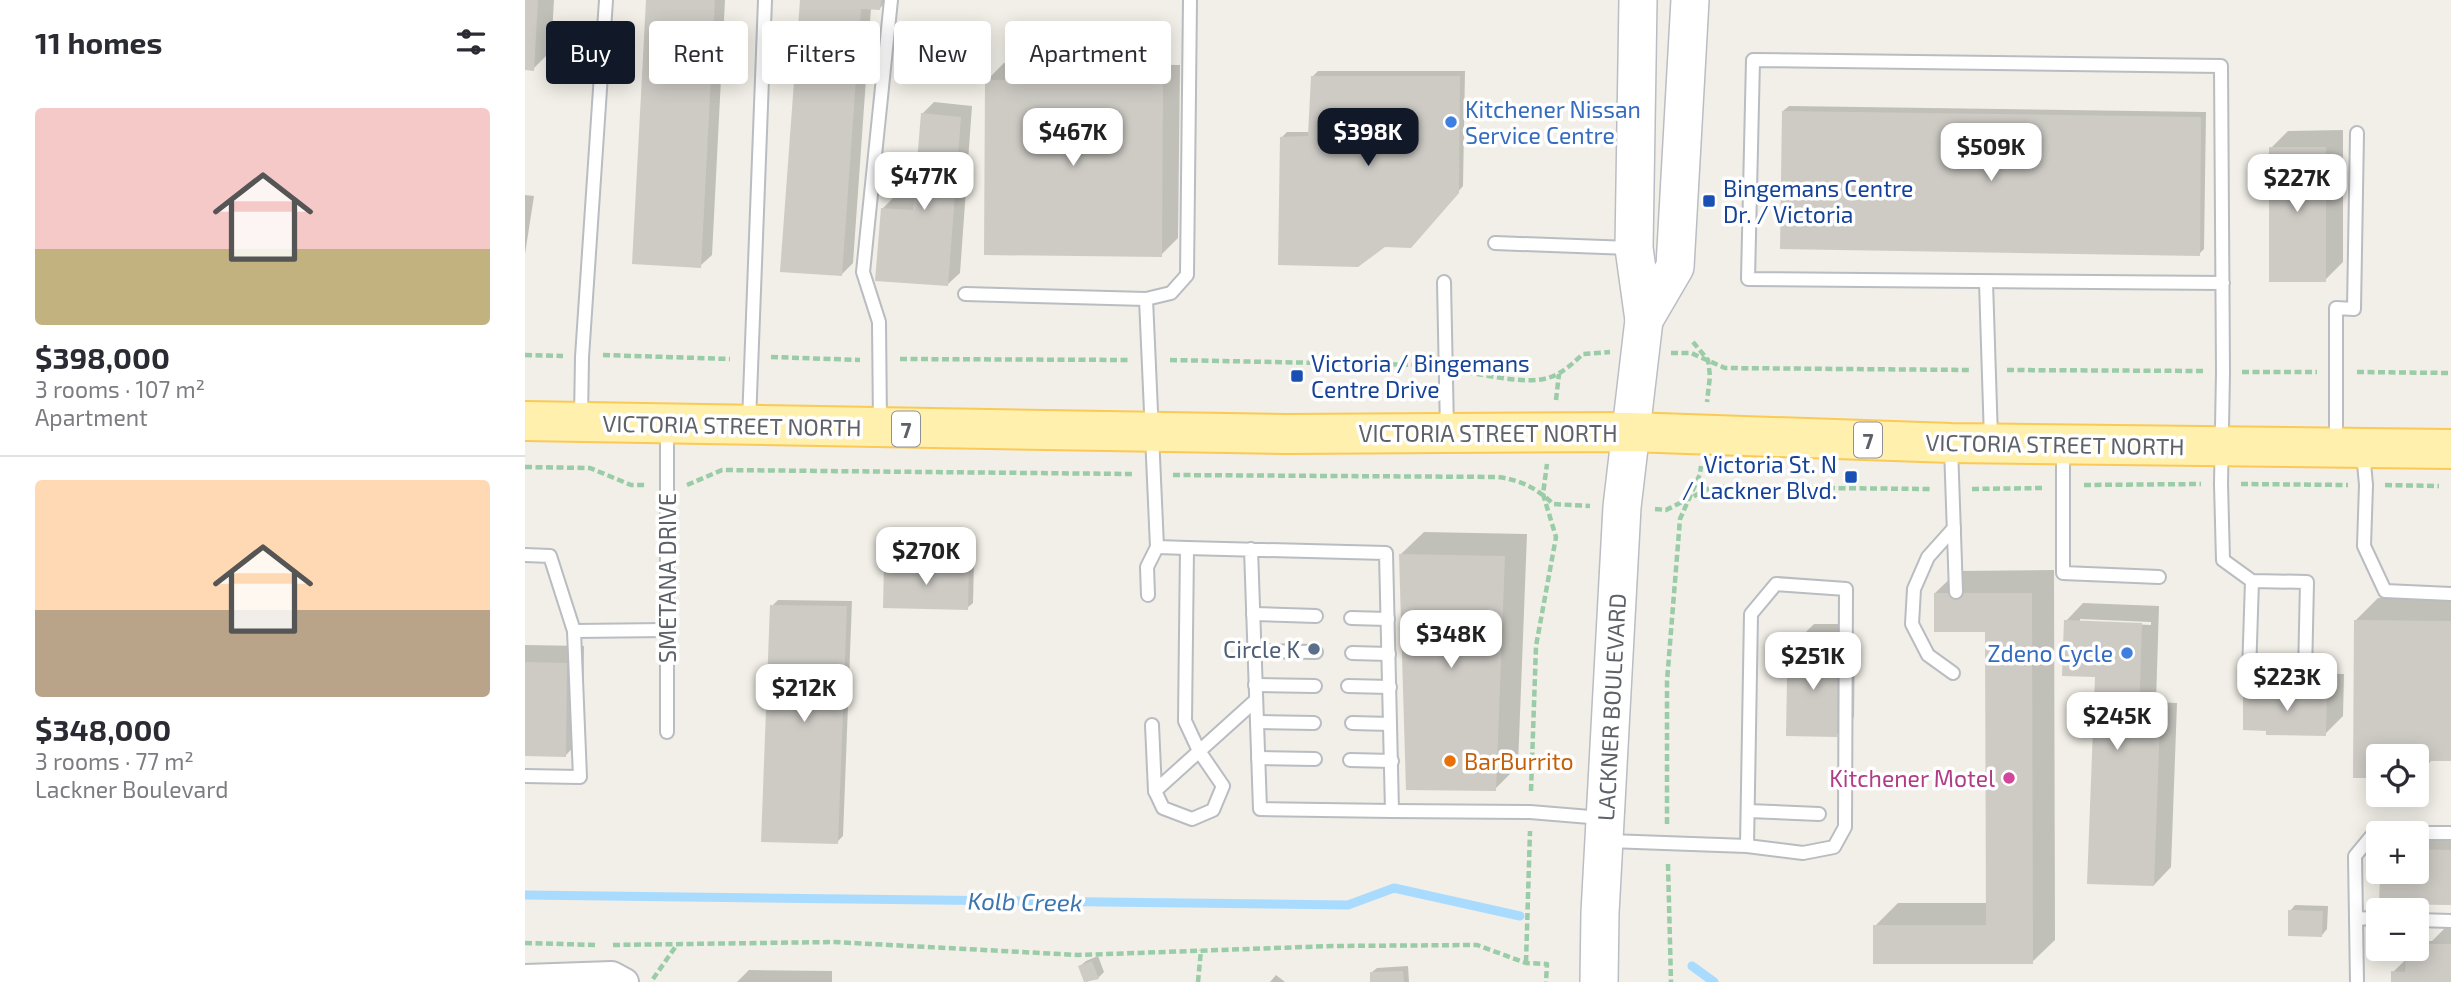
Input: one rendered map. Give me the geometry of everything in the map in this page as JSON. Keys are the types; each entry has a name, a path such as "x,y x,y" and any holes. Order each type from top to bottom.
{"main road":[{"path":"1638,0 1634,248 1644,320"},
{"path":"1644,320 1675,267 1690,0"},
{"name":"LACKNER BOULEVARD","path":"1599,982 1622,507 1644,320"},
{"name":"VICTORIA STREET NORTH","path":"525,421 1154,433 1630,432 1951,443 2221,446 2346,460 2451,449"}],"street":[{"path":"525,978 612,975 625,982"}],"lane":[{"path":"581,422 582,357 606,0"},
{"path":"749,426 765,0"},
{"path":"880,428 879,322 863,272 891,0"},
{"path":"965,294 1146,299 1171,293 1187,275 1190,0"},
{"path":"2223,283 1748,279 1753,60 2221,66 2223,283 2221,446 2223,560 2252,581 2307,582 2305,674 2249,673 2252,581"},
{"path":"2357,133 2354,309 2336,308 2346,460 2366,485 2364,546 2385,591 2451,594"},
{"path":"1495,243 1634,248"},
{"path":"1444,282 1447,433"},
{"path":"1986,282 1991,443"},
{"path":"1146,299 1157,547 1147,567 1148,595"},
{"name":"SMETANA DRIVE","path":"667,424 667,732"},
{"path":"1951,443 1956,593"},
{"path":"2063,444 2063,573 2159,577"},
{"path":"1953,673 1928,655 1912,624 1914,589 1928,557 1954,528"},
{"path":"1157,547 1387,553 1392,811"},
{"path":"1152,725 1155,791 1163,808 1192,819 1213,810 1223,786 1199,751 1185,721 1187,548"},
{"path":"1251,549 1260,809 1530,813 1668,844 1747,846 1803,853 1834,847 1845,827 1846,589 1776,584 1751,614 1747,846"},
{"path":"525,555 550,556 574,631 580,777 525,776"},
{"path":"1253,614 1316,616"},
{"path":"1351,618 1388,619"},
{"path":"574,631 667,630"},
{"path":"1254,651 1316,652"},
{"path":"1352,653 1389,654"},
{"path":"1255,685 1315,686"},
{"path":"1348,687 1390,687"},
{"path":"1155,791 1256,700"},
{"path":"1257,722 1314,723"},
{"path":"1352,723 1390,724"},
{"path":"1258,758 1315,759"},
{"path":"1350,760 1392,761"},
{"path":"1748,811 1819,814"},
{"path":"2357,982 2355,856 2374,833 2451,833"},
{"path":"2356,918 2366,918"},
{"path":"2429,920 2451,921"}],"path":[{"path":"1693,342 1708,360 1710,376"},
{"path":"525,355 1420,363 1515,379 1549,378 1568,368 1583,354 1591,352"},
{"path":"1691,353 1725,368 1945,371"},
{"path":"2008,370 2186,371"},
{"path":"2244,372 2306,372"},
{"path":"2356,372 2451,373"},
{"path":"1558,381 1559,373"},
{"path":"2246,484 2346,460"},
{"name":"VICTORIA STREET NORTH","path":"525,467 590,468 631,485"},
{"name":"VICTORIA STREET NORTH","path":"690,485 722,470 1497,477 1518,480 1543,491 1553,504"},
{"path":"1671,982 1667,681 1680,519 1700,474"},
{"name":"VICTORIA STREET NORTH","path":"2082,485 2190,484"},
{"path":"2406,486 2451,486"},
{"path":"1666,510 1712,487 1914,489"},
{"name":"VICTORIA STREET NORTH","path":"1980,489 2031,489"},
{"path":"1526,963 1536,646 1556,537 1543,491"},
{"path":"525,943 677,945 835,942 1078,955 1477,944 1526,963 1547,964 1546,982"},
{"path":"652,982 677,945"},
{"path":"1198,982 1201,950"}],"building":[{"path":"525,0 538,0 534,71 525,70"},
{"path":"646,0 715,0 714,21 649,21 649,84 711,84 701,268 632,264"},
{"path":"800,0 881,0 880,10 861,9 860,21 798,21"},
{"path":"1311,76 1460,76 1459,193 1411,248 1385,247 1358,267 1278,265 1280,137 1308,136"},
{"path":"991,80 1005,80 1005,84 1163,84 1162,257 984,255 985,84 991,84"},
{"path":"794,84 856,84 842,276 780,272"},
{"path":"1782,111 2201,117 2200,256 1780,249"},
{"path":"921,113 961,117 948,286 875,281 881,208 913,210"},
{"path":"2269,147 2326,147 2326,282 2269,282"},
{"path":"1399,554 1505,556 1496,791 1406,790"},
{"path":"884,565 969,567 968,610 883,608"},
{"name":"Kitchener Motel","path":"1934,593 2032,593 2033,964 1873,964 1873,925 1986,925 1985,632 1934,632"},
{"path":"770,605 847,606 838,844 761,842"},
{"path":"2064,620 2142,623 2139,719 2160,720 2154,886 2087,884 2095,677 2062,676"},
{"path":"2354,620 2451,621 2451,761 2429,761 2429,744 2366,744 2366,778 2353,778"},
{"path":"1795,641 1830,641 1830,655 1838,655 1837,737 1786,736 1787,678 1795,678"},
{"path":"525,662 567,663 566,757 525,756"},
{"path":"2267,690 2327,691 2326,736 2266,735 2266,731 2243,730 2243,697 2267,697"},
{"path":"2429,849 2451,850 2451,905 2429,905 2429,898 2379,898 2380,884 2429,884"},
{"path":"2288,910 2323,911 2322,937 2288,936"},
{"path":"2429,944 2451,944 2451,982 2391,982 2391,971 2405,972 2406,961 2429,961"},
{"path":"1092,961 1099,979 1084,982 1078,966"},
{"path":"1403,971 1404,982 1370,982 1370,972"}],"waterway":[{"name":"Kolb Creek","path":"525,895 1348,905 1394,888 1520,916"},
{"name":"Kolb Creek","path":"1692,966 1714,982"}],"place":[{"name":"Kitchener Nissan Service Centre","path":"1451,122"},
{"name":"Bingemans Centre Dr. / Victoria","path":"1709,201"},
{"name":"Victoria / Bingemans Centre Drive","path":"1297,376"},
{"name":"Victoria St. N / Lackner Blvd.","path":"1851,477"},
{"name":"Circle K","path":"1314,649"},
{"name":"Zdeno Cycle","path":"2127,653"},
{"name":"BarBurrito","path":"1450,761"},
{"name":"Kitchener Motel","path":"2009,778"}]}
